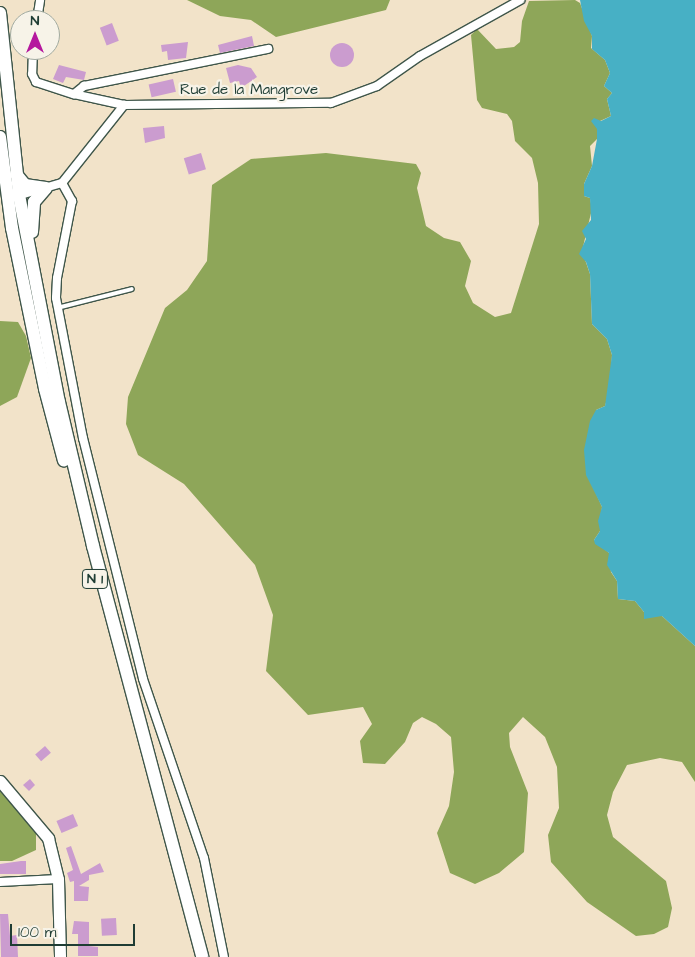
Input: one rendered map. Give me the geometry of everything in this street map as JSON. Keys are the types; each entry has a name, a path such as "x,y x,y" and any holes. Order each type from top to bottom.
{"main road":[{"name":"N 1","path":"0,13 18,195 45,388 195,957"},
{"name":"N 1","path":"0,137 18,195 37,294 93,546 202,957"},
{"path":"16,174 25,185 46,188"},
{"path":"37,294 32,211 37,197 46,188"},
{"path":"0,780 48,838 58,879 60,957"}],"street":[{"name":"Rue de la Mangrove","path":"74,94 124,105 331,103 377,86 420,56 520,0"},
{"name":"Rue de la Mangrove","path":"74,94 84,86 268,49"},
{"path":"33,60 32,74 36,82 74,94"},
{"path":"18,195 62,183 124,105"},
{"path":"62,183 72,201 56,278 58,308 94,486 143,679 204,858 224,957"},
{"path":"0,882 58,879"}],"lane":[{"path":"58,308 132,289"}],"green space":[{"path":"187,0 390,0 386,10 276,37 251,20 220,16"},
{"path":"575,0 580,3 592,36 591,48 605,60 610,73 604,86 612,93 607,99 611,116 600,121 597,139 590,146 592,166 584,184 584,196 590,198 592,209 582,251 590,274 592,324 607,339 612,355 610,389 605,406 596,410 595,491 602,507 600,531 594,540 609,553 611,572 617,581 618,599 635,601 644,612 662,616 695,646 695,782 682,762 660,758 627,765 613,792 607,815 613,837 666,881 672,908 668,927 654,934 636,936 587,902 551,862 548,835 559,808 557,767 545,737 523,717 509,733 510,747 528,793 524,852 499,873 475,884 450,873 437,833 449,806 454,772 451,737 436,724 422,717 413,723 405,742 385,764 363,763 360,741 372,724 363,707 308,715 266,671 273,615 255,565 184,484 138,455 126,424 128,397 165,308 187,290 207,261 212,185 251,159 326,153 416,164 421,173 417,188 426,226 444,238 460,242 471,261 465,286 473,303 495,317 511,313 539,224 538,183 532,158 515,141 512,121 507,114 482,108 477,100 471,35 477,29 496,49 514,47 520,42 522,21 529,1"},
{"path":"0,321 18,322 26,336 31,358 17,397 0,406"},
{"path":"0,791 36,831 36,850 12,861 0,861"}],"water":[{"path":"580,0 695,0 695,646 662,616 644,619 644,612 635,601 618,599 617,581 607,565 609,553 595,544 594,540 600,531 598,521 602,507 586,475 584,450 590,421 596,410 605,406 612,355 607,339 592,324 590,274 586,262 579,254 586,239 582,231 591,220 590,198 584,196 584,184 592,166 597,139 597,129 591,121 594,118 601,121 611,116 607,99 612,93 604,86 610,73 605,60 592,49 592,36 584,21"}],"building":[{"path":"112,23 119,41 107,45 100,28"},
{"path":"252,36 254,46 220,53 218,45"},
{"path":"188,42 186,58 168,60 167,51 162,52 161,45"},
{"path":"342,43 347,44 353,50 353,60 347,66 342,67 337,66 331,60 330,55 331,50 337,44"},
{"path":"59,65 86,72 84,80 66,77 63,83 53,79"},
{"path":"238,65 251,68 257,77 241,88 239,81 230,83 226,68"},
{"path":"173,79 176,92 152,97 149,85"},
{"path":"164,126 165,138 145,143 143,128"},
{"path":"201,153 206,169 189,175 184,158"},
{"path":"45,746 51,753 41,761 35,755"},
{"path":"30,779 35,785 29,791 23,785"},
{"path":"73,814 78,826 62,833 56,821"},
{"path":"71,846 81,874 100,863 104,872 89,875 89,880 79,886 89,887 88,901 74,901 74,881 70,882 67,873 73,870 66,848"},
{"path":"26,861 26,874 0,874 0,864"},
{"path":"0,914 8,914 10,936 17,935 18,957 1,957"},
{"path":"116,918 117,935 102,936 101,919"},
{"path":"74,921 89,922 89,946 98,947 98,956 78,956 78,934 72,934"}]}
